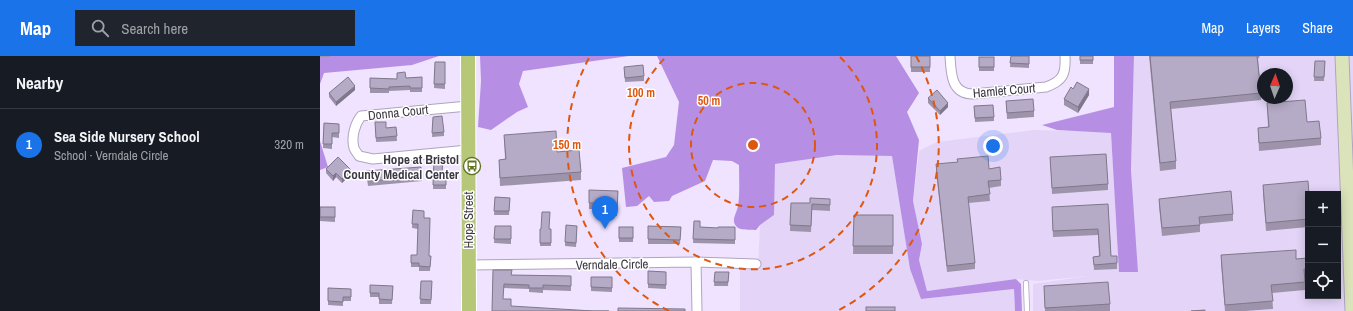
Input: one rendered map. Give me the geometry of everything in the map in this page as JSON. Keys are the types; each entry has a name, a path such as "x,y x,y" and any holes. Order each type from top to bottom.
{"main road":[{"name":"Hope Street","path":"468,56 469,311"}],"street":[{"name":"Hamlet Court","path":"950,56 951,75 957,88 966,94 973,94 1046,87 1055,84 1062,77 1066,64 1065,56"},
{"path":"1342,56 1352,311"},
{"name":"Donna Court","path":"468,106 361,116 355,125 354,141 354,148 359,156 373,159 468,150"},
{"path":"696,262 697,311"},
{"name":"Verndale Circle","path":"469,266 696,262 756,264"}],"lane":[{"path":"1026,283 1027,311"}],"shaded area":[{"path":"320,56 439,56 412,65 324,73 320,84"},
{"path":"480,56 629,56 523,71 519,84 528,107 517,112 491,130 478,127 481,81"},
{"path":"657,56 896,56 919,93 907,112 919,140 913,201 922,244 919,260 927,291 1016,279 1021,284 1022,311 1015,311 1014,289 921,299 910,269 892,156 837,155 775,164 774,215 760,225 756,230 743,229 735,225 734,217 739,201 739,165 732,161 713,160 705,181 672,196 669,201 654,202 649,196 637,206 626,207 622,168 666,157 674,145 679,102"},
{"path":"1114,56 1134,56 1131,170 1138,272 1119,272 1111,133 1057,130 1042,125 1114,107"},
{"path":"1134,56 1335,56 1347,311 1033,311 1033,284 1087,276 1038,281 1016,279 927,291 919,260 922,244 913,201 919,151 937,142 1034,130 1111,132 1119,272 1137,272 1131,170"},
{"path":"1349,56 1353,56 1353,144 1350,74"},
{"path":"320,141 328,167 320,170"},
{"path":"837,155 892,156 910,269 921,299 1014,289 1015,311 740,311 740,270 758,270 760,225 774,215 774,164"}],"building":[{"path":"911,56 930,56 930,67 911,67"},
{"path":"1011,56 1029,56 1029,64 1010,63"},
{"path":"1080,56 1093,56 1093,60 1080,60"},
{"path":"1150,56 1257,56 1258,68 1257,68 1257,93 1170,102 1176,161 1160,163"},
{"path":"979,57 994,57 994,67 979,67"},
{"path":"1315,61 1325,61 1324,77 1314,77"},
{"path":"435,62 445,62 445,84 434,84"},
{"path":"643,65 644,76 625,78 624,67"},
{"path":"405,72 406,78 422,77 422,88 410,88 410,86 389,87 389,89 370,88 370,78 397,79 397,73"},
{"path":"348,77 355,86 336,102 329,93"},
{"path":"1077,82 1089,89 1078,107 1064,99 1071,87 1073,89"},
{"path":"937,90 948,103 940,111 928,98"},
{"path":"1033,99 1034,111 1007,113 1006,101"},
{"path":"1305,100 1307,122 1319,121 1321,138 1259,143 1258,128 1269,127 1267,104 1293,104 1293,101"},
{"path":"993,105 994,117 975,118 974,106"},
{"path":"442,116 444,132 432,133 433,117"},
{"path":"375,122 386,122 386,128 396,127 397,136 376,138"},
{"path":"324,123 339,124 339,133 332,133 332,144 323,144"},
{"path":"556,131 557,152 579,150 581,172 500,178 499,160 506,159 504,135"},
{"path":"1106,154 1108,184 1052,188 1050,157"},
{"path":"988,156 989,169 1000,167 1001,180 988,181 990,194 968,197 975,263 947,266 936,164 958,162 957,159"},
{"path":"338,157 351,170 342,179 336,173 333,176 326,169"},
{"path":"434,161 443,161 442,172 446,172 446,185 433,185"},
{"path":"421,167 422,177 368,181 366,171"},
{"path":"1308,181 1309,191 1305,191 1305,219 1266,223 1263,185"},
{"path":"589,190 618,191 617,210 609,210 609,203 589,203"},
{"path":"1231,191 1233,214 1199,217 1200,225 1162,228 1159,199"},
{"path":"495,197 510,198 509,211 494,211"},
{"path":"810,198 830,199 830,205 812,204 811,226 790,225 791,203 810,203"},
{"path":"1108,204 1111,256 1117,256 1117,263 1094,265 1093,257 1100,256 1098,229 1053,231 1052,207"},
{"path":"320,207 335,207 335,217 320,217"},
{"path":"413,210 424,211 424,218 430,218 430,267 419,266 419,263 411,263 411,255 417,255 418,224 412,224"},
{"path":"542,212 550,212 549,229 551,229 551,243 540,243"},
{"path":"854,215 893,215 893,246 853,246"},
{"path":"694,221 700,221 700,227 735,227 735,240 693,239"},
{"path":"566,225 577,226 576,243 565,242"},
{"path":"495,226 511,226 511,239 494,239"},
{"path":"648,226 681,227 680,240 648,239"},
{"path":"619,227 633,227 633,238 619,238"},
{"path":"1296,250 1296,259 1305,258 1305,282 1271,285 1273,301 1225,305 1221,255"},
{"path":"493,270 512,270 511,275 571,276 571,286 543,285 543,288 529,288 529,285 504,284 503,299 511,299 511,306 593,311 492,311"},
{"path":"648,271 666,272 666,285 648,284"},
{"path":"715,272 729,272 728,282 714,282"},
{"path":"591,277 612,277 612,288 591,287"},
{"path":"421,281 432,281 431,300 420,299"},
{"path":"1108,282 1110,304 1045,308 1044,286"},
{"path":"370,285 393,286 392,300 379,299 379,293 370,293"},
{"path":"328,288 351,289 351,297 343,297 343,302 328,301"},
{"path":"866,307 895,307 895,311 866,311"},
{"path":"618,308 685,309 685,311 618,311"}],"place":[{"name":"Hope at Bristol County Medical Center","path":"472,166"},
{"name":"Sea Side Nursery School","path":"605,229"}]}
